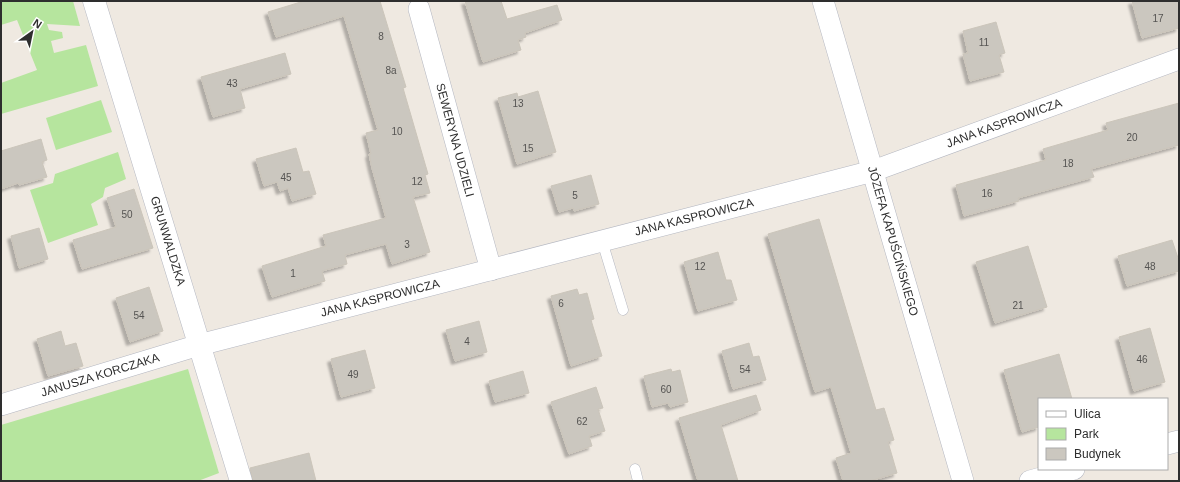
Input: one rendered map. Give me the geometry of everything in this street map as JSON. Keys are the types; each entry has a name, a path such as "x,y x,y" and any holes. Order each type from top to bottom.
{"street":[{"name":"GRUNWALDZKA","path":"94,1 199,344 238,480"},
{"name":"JÓZEFA KAPUŚCIŃSKIEGO","path":"823,1 963,481"},
{"name":"SEWERYNA UDZIELI","path":"419,9 491,270"},
{"name":"JANA KASPROWICZA","path":"199,344 873,171 1179,59"},
{"name":"JANUSZA KORCZAKA","path":"1,405 199,344"},
{"path":"1168,444 1179,441"},
{"path":"1030,481 1070,470"}],"lane":[{"path":"602,241 623,310"},
{"path":"635,468 638,481"}],"green space":[{"path":"1,1 73,1 80,26 47,24 49,30 62,32 63,38 51,41 54,53 86,45 98,86 1,114 1,83 37,70 17,20 1,25"},
{"path":"101,100 112,132 56,150 46,118"},
{"path":"118,152 126,179 105,188 103,197 91,204 98,225 48,243 30,190 53,183 55,174"},
{"path":"188,369 219,473 198,481 1,481 1,425"}],"building":[{"path":"304,1 380,1 406,87 403,88 428,174 425,175 430,193 413,197 430,252 392,264 386,244 345,255 347,264 322,271 325,281 272,297 262,266 326,246 323,235 386,218 372,168 369,154 371,154 366,133 378,130 344,16 276,37 268,12"},
{"path":"465,1 501,1 507,19 557,5 562,20 525,33 526,37 518,40 521,50 483,62"},
{"path":"1132,1 1179,1 1179,28 1142,38"},
{"path":"996,22 1005,53 999,55 1004,72 970,81 963,54 968,53 963,31"},
{"path":"285,53 291,74 240,89 245,108 213,117 201,77"},
{"path":"538,91 556,152 517,164 498,98 517,93 518,97"},
{"path":"1179,103 1179,145 1091,169 1094,177 1018,198 1019,201 964,216 956,185 1046,160 1043,149 1108,130 1106,123"},
{"path":"41,139 47,160 42,162 47,177 19,185 18,183 1,189 1,151"},
{"path":"296,148 303,172 309,171 316,194 292,201 288,188 280,191 277,182 264,186 256,159"},
{"path":"591,175 599,204 574,211 573,208 559,212 551,186"},
{"path":"134,189 153,248 82,269 73,240 116,227 107,198"},
{"path":"819,219 876,410 884,408 894,440 888,442 897,473 870,481 843,481 836,458 851,453 831,387 815,392 768,234"},
{"path":"39,228 48,259 19,268 11,236"},
{"path":"1172,240 1179,261 1179,271 1127,286 1118,256"},
{"path":"1028,246 1047,307 995,323 976,262"},
{"path":"718,252 726,280 731,280 737,300 698,311 684,262"},
{"path":"149,287 163,331 130,342 116,298"},
{"path":"577,289 579,295 587,293 594,319 591,320 602,356 571,366 551,296"},
{"path":"479,321 487,352 455,361 446,330"},
{"path":"1150,328 1165,382 1134,391 1119,337"},
{"path":"61,331 65,346 76,343 83,366 48,376 37,339"},
{"path":"749,343 753,357 759,356 766,380 733,389 722,351"},
{"path":"365,350 375,388 341,397 331,359"},
{"path":"1059,354 1072,398 1038,398 1038,427 1022,432 1004,370"},
{"path":"671,369 672,372 680,370 688,402 670,407 668,403 652,407 644,376"},
{"path":"523,371 529,393 495,402 489,381"},
{"path":"596,387 603,408 598,409 605,431 589,436 592,446 569,454 551,402"},
{"path":"756,395 761,410 721,425 738,481 698,481 679,418"},
{"path":"309,453 316,481 253,481 250,468"}]}
